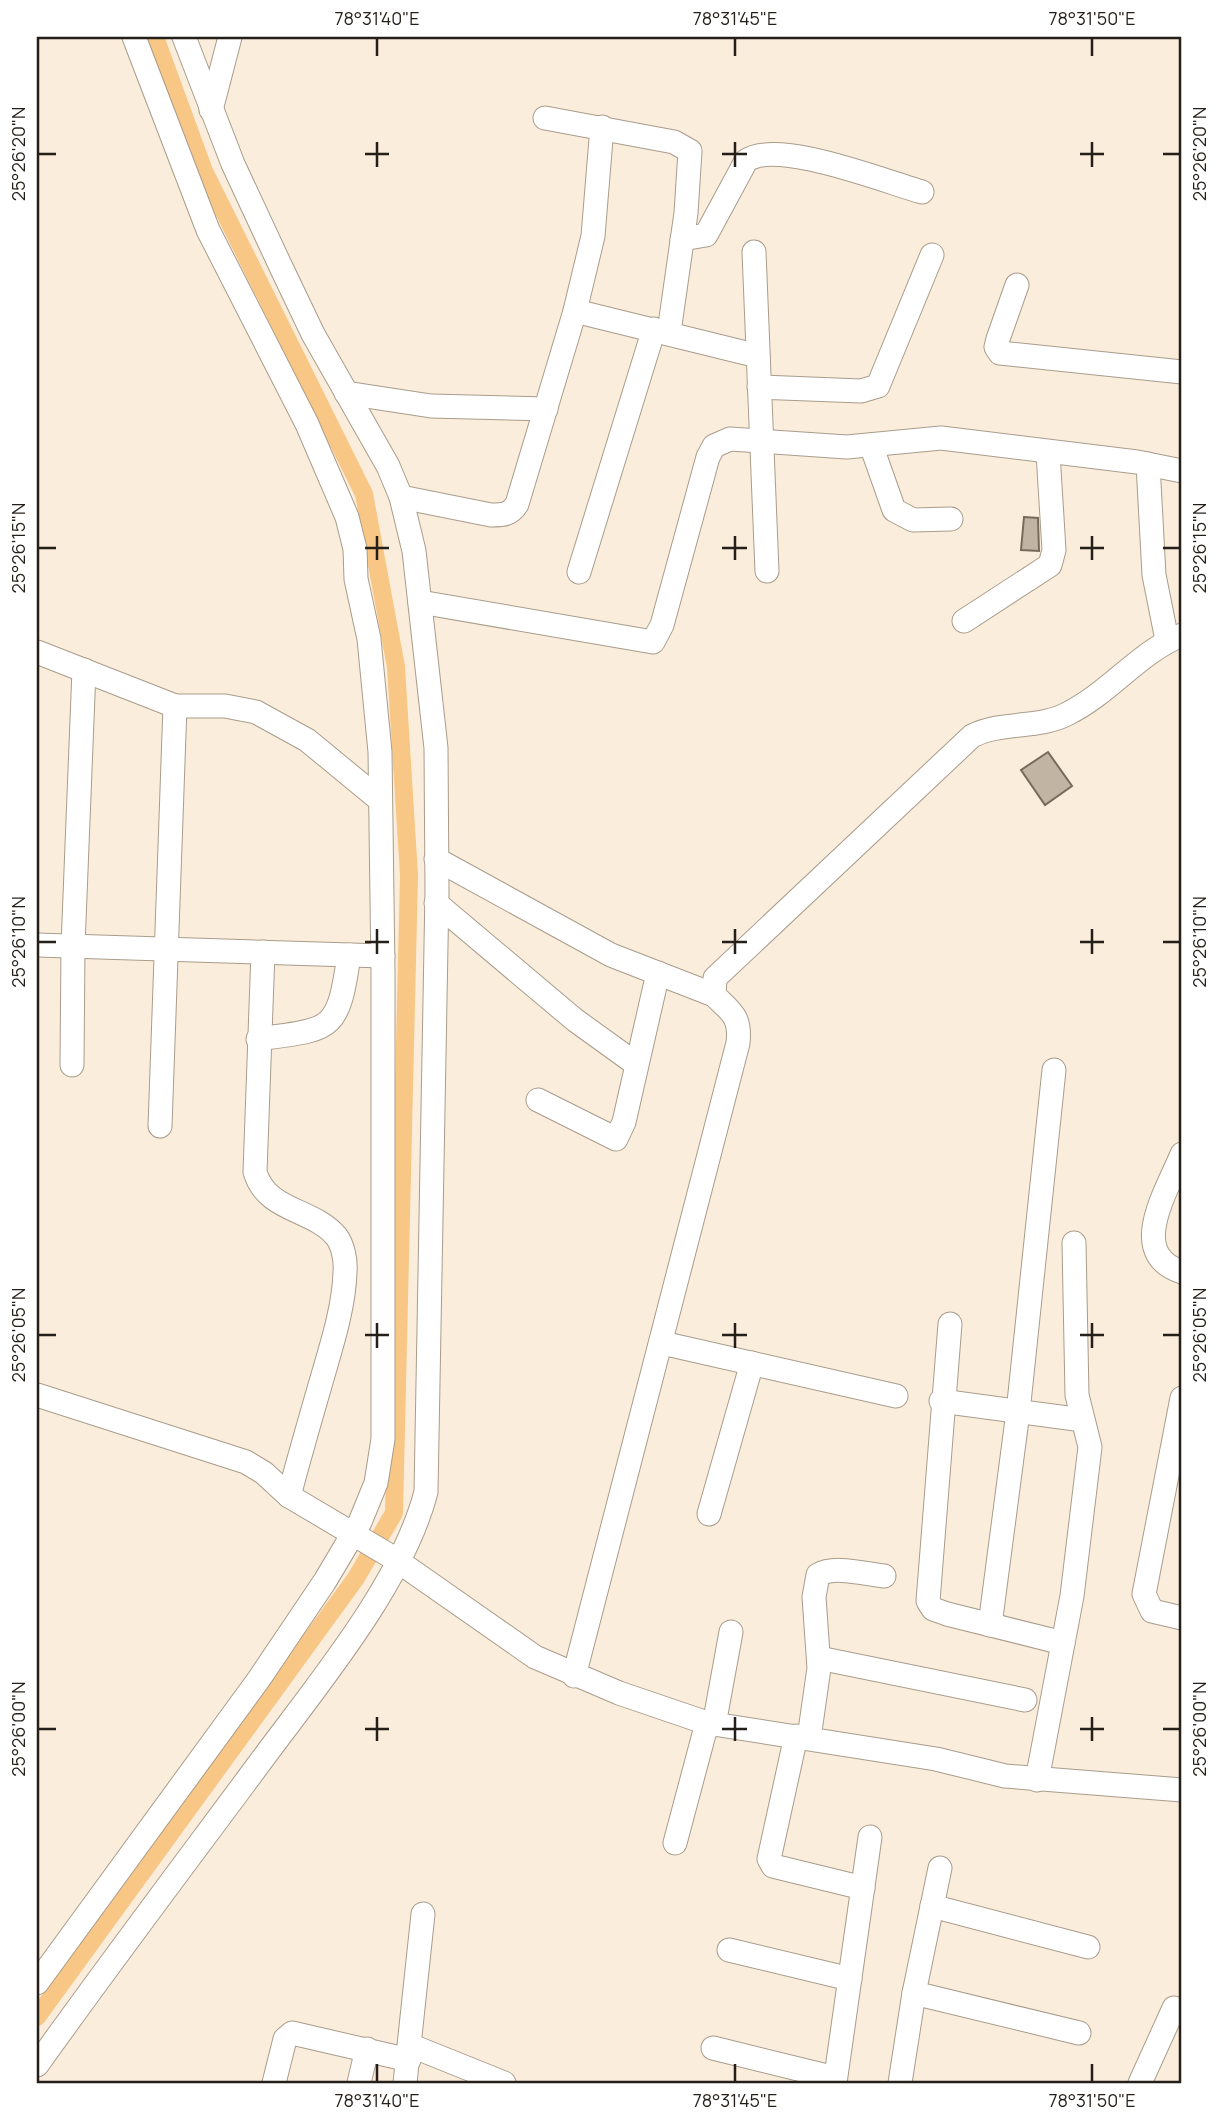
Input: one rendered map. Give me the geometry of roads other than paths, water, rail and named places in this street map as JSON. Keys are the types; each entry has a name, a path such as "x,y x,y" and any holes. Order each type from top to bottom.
{"street":[{"path":"37,1983 259,1679 357,1536 376,1483 383,1439 383,957 380,752 369,639 356,579 352,532 307,424 208,230 134,37"},
{"path":"37,2065 300,1709 387,1584 395,1559 422,1508 429,1459 436,748 414,551 401,497 388,466 346,393 281,267 211,110 184,37"},
{"path":"211,110 230,37"},
{"path":"545,118 674,142 690,151 682,239 661,330 579,572"},
{"path":"401,497 491,515 513,511 575,311 593,236 602,127"},
{"path":"682,239 706,235 746,161 754,155 802,158 922,192"},
{"path":"754,252 767,571"},
{"path":"759,387 861,391 878,386 932,255"},
{"path":"1017,285 996,347 1000,353 1182,372"},
{"path":"575,311 758,356"},
{"path":"346,393 431,406 546,409"},
{"path":"420,602 653,642 662,625 695,497 714,446 730,439 847,447 941,438 1148,464 1182,471"},
{"path":"871,445 894,510 913,520 951,519"},
{"path":"964,621 1050,565 1054,550 1048,453"},
{"path":"714,995 715,978 972,736 983,730 1055,719 1068,714 1118,680 1156,646 1175,638 1154,575 1148,464"},
{"path":"37,652 175,706 225,706 256,712 307,740 380,800"},
{"path":"72,1065 73,946 84,670"},
{"path":"160,1126 164,948 175,706"},
{"path":"436,859 611,955 714,995 737,1017 740,1027 662,1343 574,1676"},
{"path":"436,903 575,1020 636,1064"},
{"path":"37,945 383,957"},
{"path":"263,952 254,1172 259,1185 269,1198 328,1228 338,1238 344,1255 345,1273 333,1339 289,1496"},
{"path":"258,1039 319,1029 333,1020 343,995 349,955"},
{"path":"538,1100 616,1139 624,1122 658,973"},
{"path":"990,1625 1018,1412 1054,1070"},
{"path":"1182,1154 1154,1224 1156,1255 1163,1264 1182,1272"},
{"path":"1037,1780 1063,1643 1090,1447 1077,1395 1074,1243"},
{"path":"950,1324 941,1401 928,1601 933,1609 947,1614 1063,1643"},
{"path":"662,1343 896,1396"},
{"path":"709,1514 752,1363"},
{"path":"37,1395 246,1462 264,1473 289,1496 395,1559 511,1642 574,1676 710,1724 936,1759 1037,1780 1182,1790"},
{"path":"1182,1398 1144,1594 1152,1611 1182,1618"},
{"path":"941,1401 1083,1420"},
{"path":"863,1888 773,1866 769,1859 802,1737 819,1658 814,1597 818,1576 824,1572 839,1571 884,1576"},
{"path":"675,1843 710,1724 731,1632"},
{"path":"819,1658 1025,1700"},
{"path":"713,2048 835,2081 870,1837"},
{"path":"900,2083 914,1993 940,1868"},
{"path":"932,1906 1088,1947"},
{"path":"405,2083 423,1914"},
{"path":"729,1950 849,1979"},
{"path":"914,1993 1079,2033"},
{"path":"1140,2083 1174,2008"},
{"path":"274,2083 285,2039 292,2033 367,2049 410,2053 504,2083"},
{"path":"359,2083 367,2049"}],"waterway":[{"path":"37,2017 356,1578 394,1513 409,875 396,667 364,494 204,171 155,37"}]}
